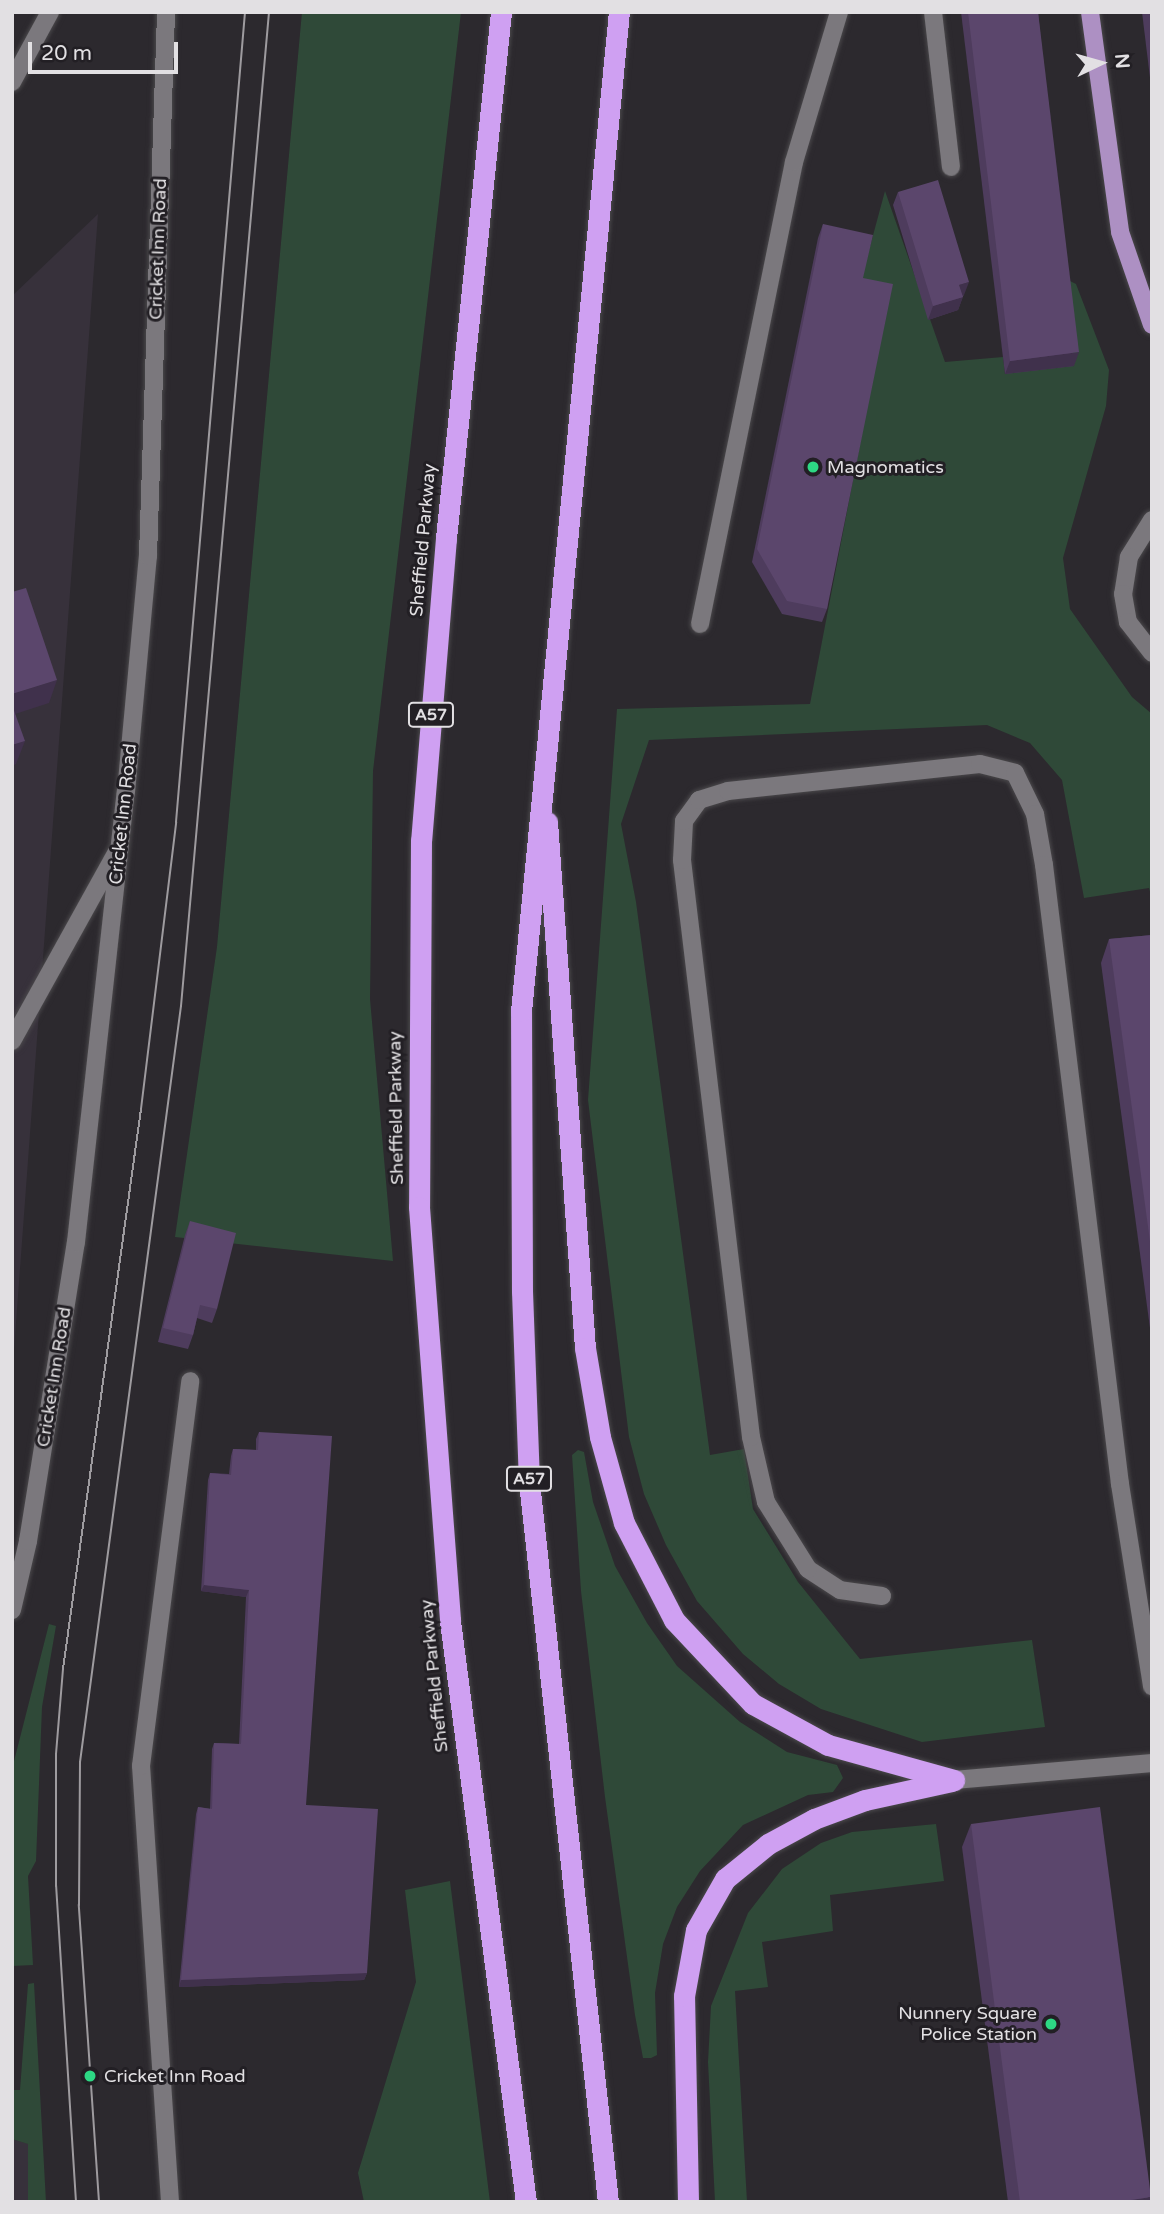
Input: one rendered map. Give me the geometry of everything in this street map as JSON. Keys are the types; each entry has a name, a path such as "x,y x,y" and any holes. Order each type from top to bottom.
{"highway":[{"name":"Sheffield Parkway","path":"501,12 446,538 421,840 419,1207 450,1621 526,2202"},
{"name":"A57","path":"608,2202 529,1482 522,1292 521,1012 543,754 619,12"},
{"path":"543,754 585,1348 600,1437 624,1523 674,1620 753,1704 828,1745 892,1759 954,1780"},
{"path":"688,2202 684,1996 696,1930 725,1879 768,1844 814,1819 865,1800 954,1780"}],"main road":[{"path":"1090,12 1120,232 1152,326"}],"street":[{"path":"12,82 50,12"},
{"name":"Cricket Inn Road","path":"12,1610 28,1541 76,1242 121,844 148,556 166,12"},
{"path":"699,624 794,162 839,12"},
{"path":"933,12 951,167"},
{"path":"1152,520 1129,557 1122,594 1128,622 1152,653"},
{"path":"882,1596 840,1590 808,1569 766,1502 751,1437 682,860 684,821 699,800 729,791 980,764 1014,773 1035,814 1042,852 1121,1484 1152,1686"},
{"path":"12,1041 121,844"},
{"path":"170,2198 141,1766 191,1381"},
{"path":"954,1780 1152,1763"}],"shaded area":[{"path":"98,214 12,1377 12,296"},
{"path":"12,2139 29,2144 28,2202 12,2202"}],"green space":[{"path":"302,12 461,12 373,771 370,999 393,1261 175,1237 217,947"},
{"path":"885,191 945,362 1003,357 1005,374 1064,278 1076,284 1109,370 1106,406 1063,558 1070,609 1132,697 1152,714 1152,899 1149,888 1084,898 1062,780 1030,743 987,725 649,740 621,824 636,902 710,1455 744,1449 753,1509 798,1582 860,1659 1032,1640 1045,1727 922,1742 821,1709 779,1684 743,1654 697,1601 666,1545 644,1494 629,1437 588,1100 617,709 810,704 888,298 858,291"},
{"path":"578,1450 584,1452 593,1502 615,1566 647,1623 677,1666 740,1722 787,1752 837,1765 843,1778 833,1792 808,1795 743,1825 700,1871 677,1907 663,1944 655,1993 657,2055 651,2058 643,2058 635,2015 605,1797 581,1591 572,1455"},
{"path":"49,1624 56,1626 42,1707 36,1861 28,1876 33,1965 12,1966 12,1769"},
{"path":"936,1824 944,1881 830,1895 833,1931 762,1942 768,1987 735,1991 747,2202 715,2202 708,2062 711,2006 748,1913 782,1869 821,1843 852,1832"},
{"path":"450,1881 490,2202 364,2202 358,2173 416,1982 405,1890"},
{"path":"34,1983 46,2202 28,2202 28,2144 12,2139 12,2090 20,2090 28,1984"}],"building":[{"path":"968,12 1038,12 1079,352 1010,361"},
{"path":"938,180 969,282 959,285 963,297 933,306 898,192"},
{"name":"Magnomatics","path":"823,224 873,235 863,278 893,284 827,609 787,601 757,549"},
{"path":"26,588 57,680 12,694 12,592"},
{"path":"12,705 25,741 12,745"},
{"path":"1152,935 1152,1256 1109,939"},
{"path":"190,1221 236,1233 217,1309 200,1305 193,1335 163,1328"},
{"path":"259,1432 332,1436 306,1805 378,1809 367,1973 181,1980 198,1807 212,1809 214,1743 241,1744 249,1590 204,1585 210,1473 231,1475 233,1449 258,1450"},
{"name":"Nunnery Square Police Station","path":"1100,1807 1151,2197 1118,2202 1020,2202 971,1824"}],"tram line":[{"path":"76,2202 56,1886 56,1754 63,1669 141,1109 176,822 245,12"},
{"path":"99,2202 79,1905 80,1762 181,1006 269,12"}],"place":[{"name":"Magnomatics","path":"813,467"},
{"name":"Nunnery Square Police Station","path":"1051,2024"},
{"name":"Cricket Inn Road","path":"90,2076"}]}
